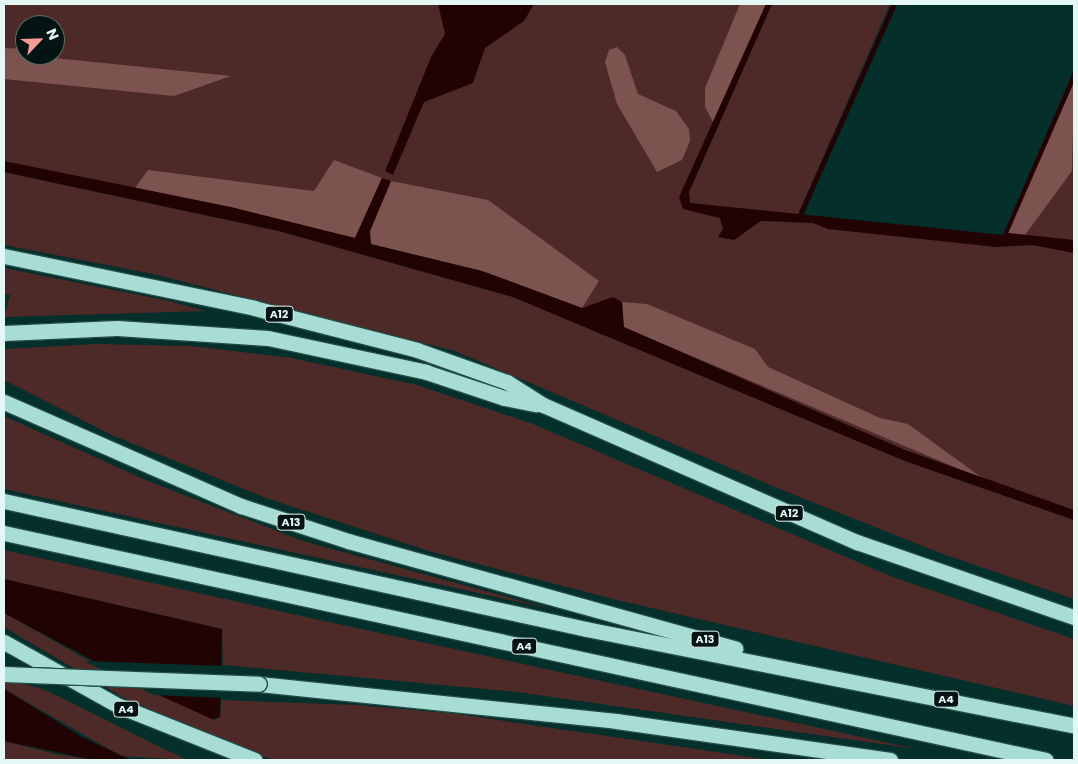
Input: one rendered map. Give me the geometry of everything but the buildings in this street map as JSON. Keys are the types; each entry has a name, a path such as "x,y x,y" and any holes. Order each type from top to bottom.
{"highway":[{"name":"A12","path":"4,256 254,308 390,342 507,382 543,405 857,542 1074,618"},
{"name":"A12","path":"4,333 117,328 268,338 417,370 504,398 543,405"},
{"name":"A13","path":"4,402 250,508 358,543 818,672"},
{"name":"A4","path":"4,501 586,629 818,672 1074,726"},
{"name":"A4","path":"4,533 1046,760"},
{"name":"A4","path":"4,642 141,716 254,760"},
{"path":"4,674 259,684 546,712 890,760"},
{"path":"855,755 876,760"}],"shaded area":[{"path":"4,4 770,4 683,197 690,208 995,242 1005,238 1074,77 1074,516 949,472 598,323 429,263 4,167"},
{"path":"438,4 534,4 524,21 485,48 473,83 424,102 393,175 385,171 431,57 445,34"},
{"path":"740,4 766,4 713,122 705,107 705,88"},
{"path":"766,4 772,4 689,192 690,203 1003,235 1074,70 1074,82 1008,233 1074,240 1074,253 1032,245 996,247 828,229 813,223 761,221 734,240 718,237 723,229 720,218 683,209 679,197"},
{"path":"772,4 890,4 797,217 690,203 689,192"},
{"path":"617,47 625,55 638,94 676,111 689,129 690,141 682,160 657,172 617,104 605,62 609,50"},
{"path":"4,48 15,49 15,65 65,65 65,59 231,76 174,96 4,79"},
{"path":"1074,82 1072,171 1025,235 1008,234"},
{"path":"334,160 382,178 355,238 135,188 148,170 314,191"},
{"path":"4,161 231,207 355,238 382,178 391,181 370,231 371,244 482,271 582,308 613,297 622,302 624,327 905,450 1074,510 1074,520 905,461 513,297 279,231 4,172"},
{"path":"4,172 279,231 513,297 905,461 1074,520 1074,599 943,554 782,490 455,351 153,274 4,245"},
{"path":"391,181 488,200 599,281 582,308 482,271 370,244 370,231"},
{"path":"4,268 169,301 206,311 4,317 10,295 4,294"},
{"path":"622,302 647,304 755,349 768,367 880,418 908,424 985,480 623,327"},
{"path":"95,344 191,346 292,358 417,385 533,424 893,577 1074,639 1074,706 617,600 432,552 266,498 112,435 4,380 4,349"},
{"path":"4,416 148,481 303,541 551,609 4,489"},
{"path":"4,550 917,749 517,692 223,665 222,629 4,579"},
{"path":"4,579 222,629 220,717 212,719 152,692 4,613"},
{"path":"4,613 95,664 215,720 220,717 221,700 357,705 457,714 770,760 273,760 146,711 4,627"},
{"path":"4,678 43,689 187,760 121,756 4,689"},
{"path":"4,689 82,737 131,760 93,760 4,741"},
{"path":"4,741 56,754 93,760 4,760"}],"pier":[{"path":"84,661 225,666 224,698 154,695"}],"waterway":[{"path":"800,215 894,4"}]}
